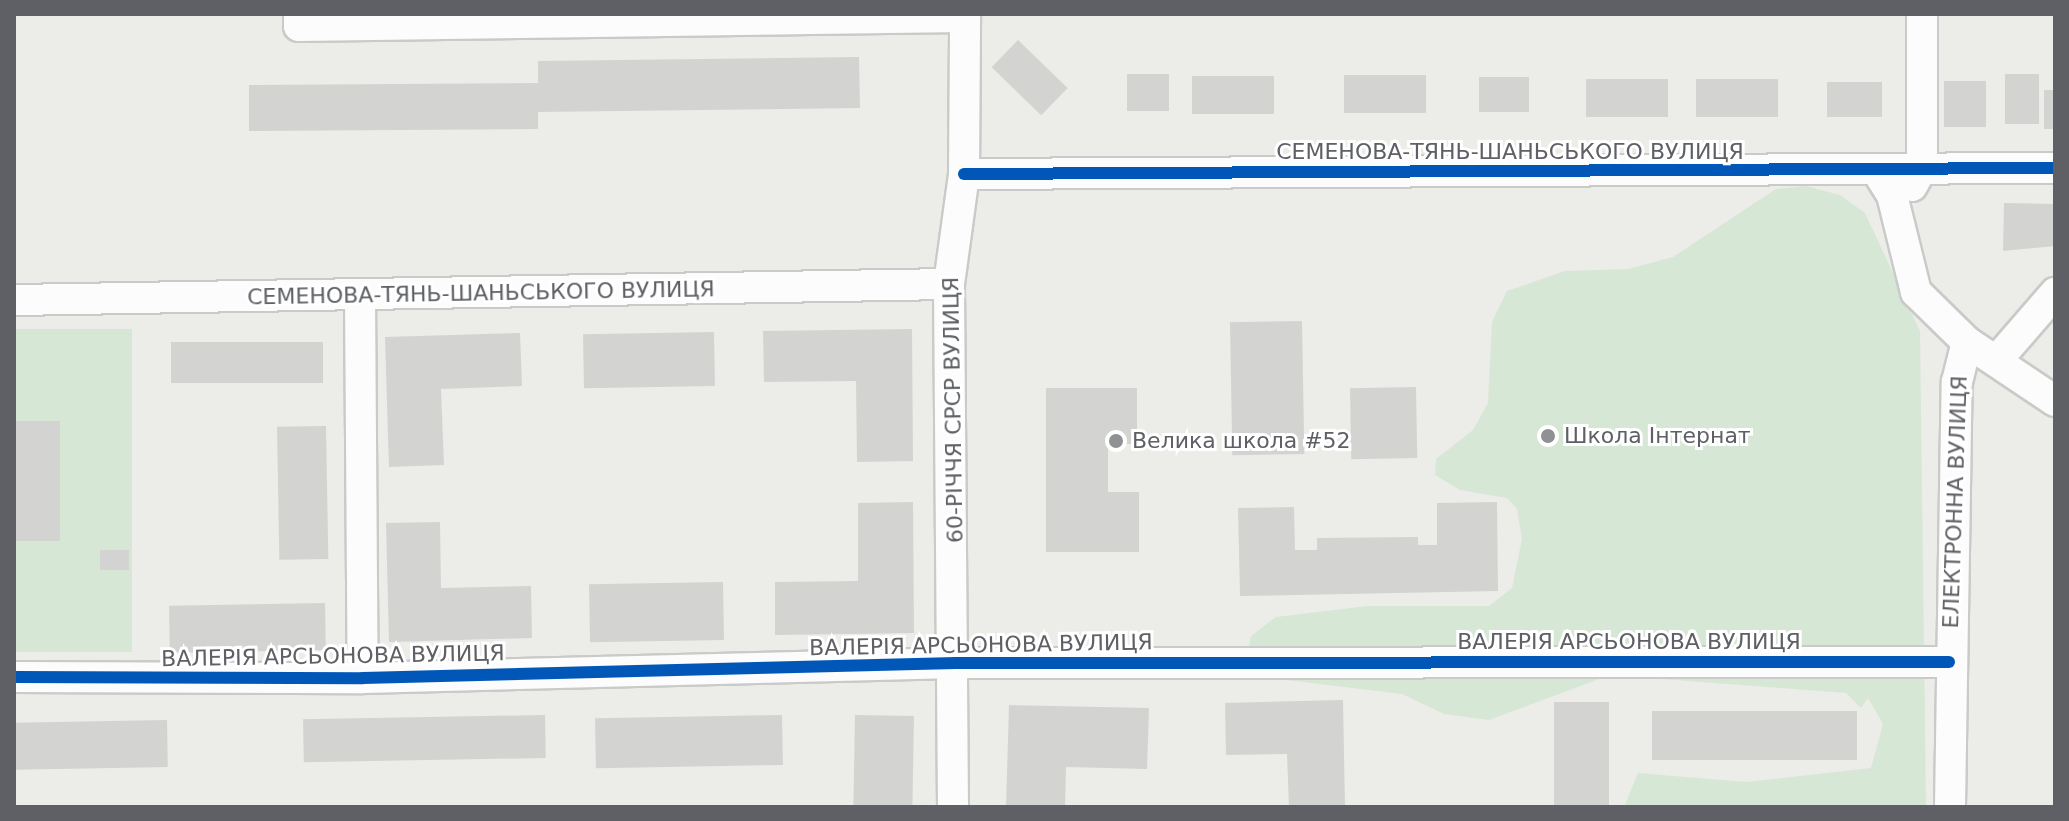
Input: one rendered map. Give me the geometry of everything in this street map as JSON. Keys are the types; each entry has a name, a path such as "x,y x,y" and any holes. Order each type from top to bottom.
{"street":[{"path":"299,14 299,26 567,18 964,16"},
{"path":"1897,214 1922,168 1922,14"},
{"name":"60-РІЧЧЯ СРСР ВУЛИЦЯ","path":"953,807 956,663 949,284 964,174 964,16"},
{"name":"СЕМЕНОВА-ТЯНЬ-ШАНЬСЬКОГО ВУЛИЦЯ","path":"964,174 2055,168"},
{"path":"1877,171 1897,214 1916,292 1967,342 2055,401"},
{"name":"СЕМЕНОВА-ТЯНЬ-ШАНЬСЬКОГО ВУЛИЦЯ","path":"14,300 949,284"},
{"path":"1997,360 2055,293"},
{"path":"360,296 363,678"},
{"name":"ЕЛЕКТРОННА ВУЛИЦЯ","path":"1950,807 1949,662 1957,382 1967,342"},
{"name":"ВАЛЕРІЯ АРСЬОНОВА ВУЛИЦЯ","path":"14,677 363,678 956,663 1949,662"}],"green space":[{"path":"1806,186 1840,195 1865,213 1920,331 1926,807 1624,807 1638,773 1746,782 1871,768 1883,724 1868,698 1861,708 1846,693 1610,675 1489,720 1444,714 1402,694 1262,677 1248,651 1251,636 1276,617 1368,606 1489,606 1512,588 1522,539 1517,509 1507,498 1460,490 1435,475 1436,459 1473,430 1488,403 1492,322 1507,291 1565,271 1628,269 1673,257 1776,189"},
{"path":"14,329 132,329 132,652 14,652"}],"building":[{"path":"1018,40 1068,88 1041,115 992,67"},
{"path":"859,57 860,108 538,112 538,129 249,131 249,85 538,83 538,61"},
{"path":"1127,74 1169,74 1169,111 1127,111"},
{"path":"2005,74 2039,74 2039,124 2005,124"},
{"path":"1344,75 1426,75 1426,113 1344,113"},
{"path":"1192,76 1274,76 1274,114 1192,114"},
{"path":"1479,77 1529,77 1529,112 1479,112"},
{"path":"1586,79 1668,79 1668,117 1586,117"},
{"path":"1696,79 1778,79 1778,117 1696,117"},
{"path":"1944,81 1986,81 1986,127 1944,127"},
{"path":"1827,82 1882,82 1882,117 1827,117"},
{"path":"2044,90 2055,90 2055,129 2044,129"},
{"path":"2004,203 2055,204 2055,246 2003,251"},
{"path":"1302,321 1304,454 1232,455 1230,322"},
{"path":"912,329 913,461 857,462 856,381 764,382 763,331"},
{"path":"714,332 715,386 584,388 583,334"},
{"path":"520,333 522,386 441,389 444,465 389,467 385,337"},
{"path":"171,342 323,342 323,383 171,383"},
{"path":"1416,387 1417,458 1351,459 1350,388"},
{"path":"1046,388 1137,388 1137,444 1108,444 1108,492 1139,492 1139,552 1046,552"},
{"path":"15,421 60,421 60,541 15,541"},
{"path":"326,426 328,559 279,560 277,427"},
{"path":"913,502 914,633 775,635 775,582 858,581 858,503"},
{"path":"1497,502 1498,591 1240,596 1238,508 1294,507 1295,550 1317,550 1317,538 1418,537 1418,545 1437,545 1437,503"},
{"path":"440,522 441,588 531,586 532,638 389,642 386,523"},
{"path":"100,550 129,550 129,570 100,570"},
{"path":"723,582 724,640 590,642 589,584"},
{"path":"325,603 326,650 170,653 169,606"},
{"path":"1343,700 1345,807 1289,807 1287,754 1226,755 1225,703"},
{"path":"1554,702 1609,702 1609,807 1554,807"},
{"path":"1009,705 1149,708 1147,769 1066,767 1065,807 1006,807"},
{"path":"1652,711 1857,711 1857,760 1652,760"},
{"path":"545,715 546,758 304,762 303,719"},
{"path":"782,715 783,765 596,768 595,718"},
{"path":"855,715 914,716 912,807 853,807"},
{"path":"167,720 168,767 15,770 14,723"}],"cycle path":[{"path":"964,174 2055,168"},
{"path":"14,677 363,678 956,663 1949,662"}],"place":[{"name":"Школа Інтернат","path":"1548,436"},
{"name":"Велика школа #52","path":"1116,441"}]}
